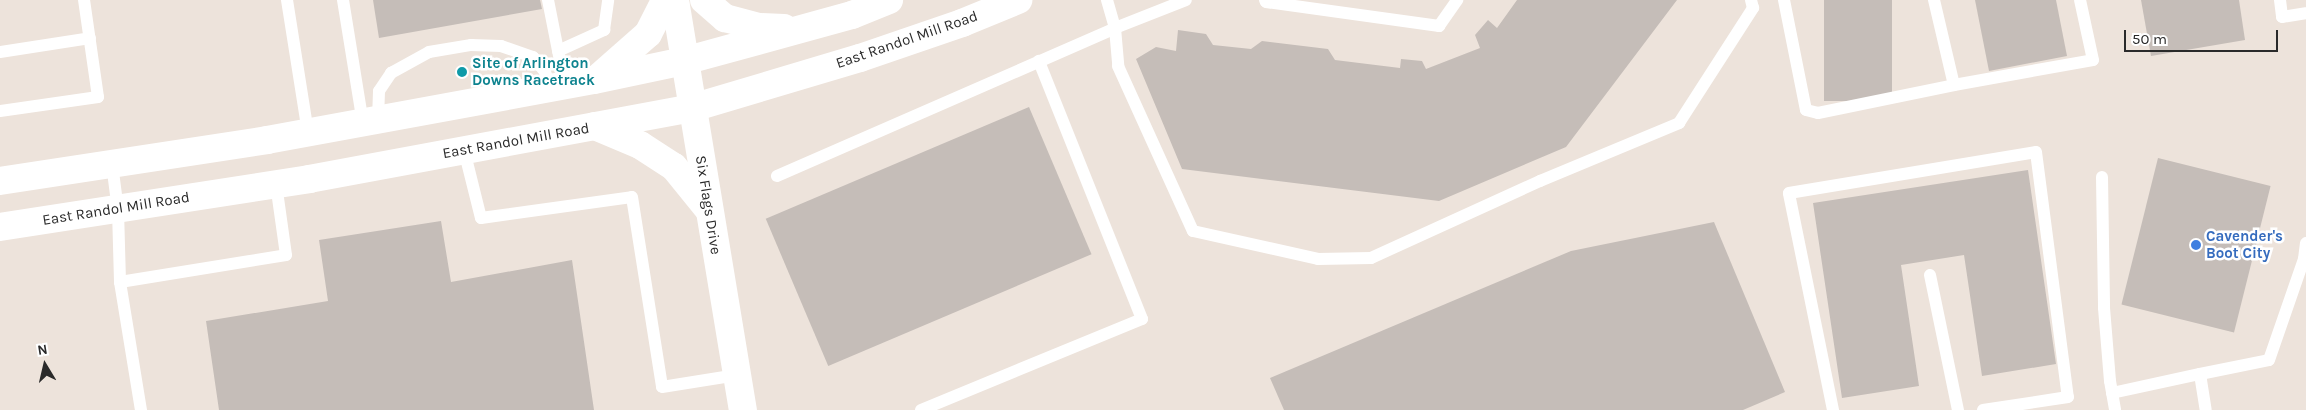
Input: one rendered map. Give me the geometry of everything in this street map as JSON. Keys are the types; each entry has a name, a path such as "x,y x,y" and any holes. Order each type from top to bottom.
{"main road":[{"path":"594,80 619,61 648,34 665,0"},
{"name":"Six Flags Drive","path":"675,0 743,410"},
{"path":"704,0 724,18 759,27 800,29"},
{"path":"0,181 308,133 594,80 684,61 852,15 889,0"},
{"name":"East Randol Mill Road","path":"0,227 276,184 692,108 860,58 962,23 1018,0"},
{"path":"596,126 640,145 674,167 709,210"}],"lane":[{"path":"0,111 98,96 84,0"},
{"path":"287,0 308,133"},
{"path":"343,0 371,121"},
{"path":"548,0 558,51 558,87"},
{"path":"558,51 604,30 608,0"},
{"path":"1107,0 1115,28 1118,66 1193,231 1318,259 1371,258 1540,181 1679,123 1753,8 1751,0"},
{"path":"777,176 1115,28 1186,0"},
{"path":"1265,0 1266,2 1439,26 1457,0"},
{"path":"1784,0 1806,110 1818,113 1954,85 2093,60 2080,0"},
{"path":"1934,0 1954,85"},
{"path":"2280,0 2282,17 2306,12"},
{"path":"0,52 90,38"},
{"path":"371,121 379,91 390,73 429,52 471,46 502,46 533,57 558,87"},
{"path":"921,410 1142,319 1039,61"},
{"path":"464,150 482,218 632,197 662,387 737,374"},
{"path":"1833,410 1789,193 2036,152 2068,397 1983,410"},
{"path":"112,164 118,210 120,282 140,410"},
{"path":"2102,177 2104,308 2115,410"},
{"path":"120,282 286,255 276,184"},
{"path":"2112,393 2269,360 2304,259 2306,243"},
{"path":"1930,275 1958,410"},
{"path":"2200,374 2206,410"}],"building":[{"path":"373,0 540,0 542,9 379,38"},
{"path":"1517,0 1677,0 1566,147 1439,201 1182,169 1136,59 1156,47 1176,51 1178,30 1206,34 1213,45 1251,49 1262,41 1328,49 1335,60 1400,68 1401,59 1422,61 1426,69 1480,48 1475,35 1488,20 1497,28"},
{"path":"1824,0 1892,0 1892,101 1824,101"},
{"path":"1975,0 2056,0 2067,56 1989,71"},
{"path":"2141,0 2239,0 2245,40 2151,56"},
{"path":"1029,107 1092,254 828,366 766,219"},
{"name":"Cavender's Boot City","path":"2158,158 2271,186 2234,333 2121,305"},
{"path":"2028,170 2056,364 1982,376 1964,255 1901,265 1919,386 1842,398 1813,203"},
{"path":"441,221 451,282 572,260 594,410 219,410 206,321 328,301 319,240"},
{"path":"1714,222 1785,392 1743,410 1284,410 1270,378 1571,251"}],"place":[{"name":"Site of Arlington Downs Racetrack","path":"462,72"},
{"name":"Cavender's Boot City","path":"2196,245"}]}
